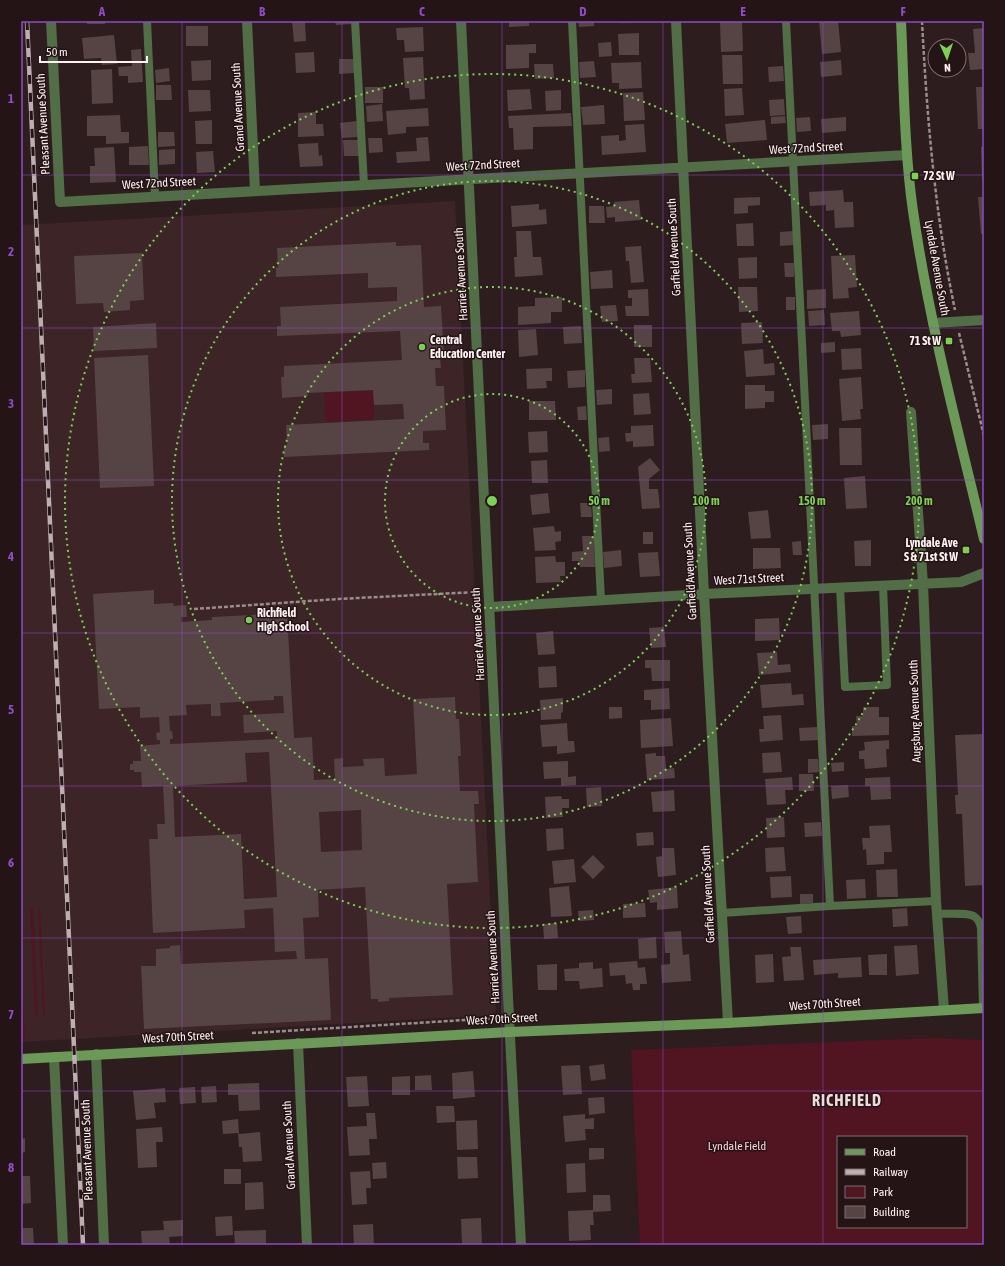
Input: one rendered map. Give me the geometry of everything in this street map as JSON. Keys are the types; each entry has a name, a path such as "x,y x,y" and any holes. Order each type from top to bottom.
{"street":[{"name":"Pleasant Avenue South","path":"52,21 60,202"},
{"name":"Grand Avenue South","path":"247,21 256,191"},
{"name":"Harriet Avenue South","path":"461,21 521,1245"},
{"name":"Garfield Avenue South","path":"676,21 704,594 728,1023"},
{"name":"Lyndale Avenue South","path":"901,21 907,155 913,211 933,323 984,539"},
{"name":"West 72nd Street","path":"60,202 907,155"},
{"path":"933,323 984,320"},
{"name":"Augsburg Avenue South","path":"911,412 923,584 936,901 944,1010"},
{"name":"West 71st Street","path":"490,607 815,588 960,582 984,573"},
{"name":"West 70th Street","path":"21,1059 510,1032 728,1023 983,1008"},
{"name":"Grand Avenue South","path":"298,1043 307,1245"},
{"name":"Pleasant Avenue South","path":"96,1054 104,1245"},
{"path":"54,1057 63,1245"}],"lane":[{"path":"147,21 155,196"},
{"path":"355,21 364,185"},
{"path":"572,21 601,600"},
{"path":"786,21 830,906"},
{"path":"840,587 845,687 887,684 883,585"},
{"path":"722,913 936,901"},
{"path":"937,914 968,914 974,916 978,920 981,928 983,1008"}],"path":[{"path":"922,21 926,103 934,184 947,272 954,306"},
{"path":"960,334 984,436"},
{"path":"194,609 338,599 476,592"},
{"path":"245,1033 531,1016"}],"shaded area":[{"name":"Richfield High School","path":"455,201 496,1015 21,1042 21,225"}],"green space":[{"path":"373,391 374,419 326,422 324,393"},
{"path":"30,907 33,907 38,1016 35,1016"},
{"path":"38,907 40,907 45,1016 43,1016"},
{"path":"21,978 25,1040 21,1040"},
{"name":"Lyndale Field","path":"936,1038 984,1040 984,1245 640,1245 631,1050"}],"building":[{"path":"87,21 105,21 105,24 87,24"},
{"path":"292,21 305,21 306,41 294,42"},
{"path":"335,21 352,21 352,24 336,25"},
{"path":"509,21 529,21 529,26 509,27"},
{"path":"578,21 594,21 594,26 579,27"},
{"path":"621,21 637,21 637,22 621,23"},
{"path":"819,21 838,21 841,52 822,54"},
{"path":"720,22 742,22 743,51 721,52"},
{"path":"186,26 208,26 208,46 186,46"},
{"path":"423,27 424,51 405,52 404,40 397,40 396,28"},
{"path":"984,28 984,69 970,70 968,53 975,53 973,29"},
{"path":"639,33 639,55 619,55 618,34"},
{"path":"114,35 117,64 102,65 101,58 84,59 82,38"},
{"path":"611,42 612,56 599,57 598,43"},
{"path":"536,44 536,53 529,53 529,68 506,69 506,45"},
{"path":"141,49 143,82 128,83 128,76 119,76 118,67 132,66 131,50"},
{"path":"314,52 315,72 296,73 295,53"},
{"path":"722,55 742,55 743,84 723,84"},
{"path":"423,57 425,99 410,100 409,88 405,88 403,58"},
{"path":"339,59 354,59 354,73 339,74"},
{"path":"211,60 211,80 192,81 191,61"},
{"path":"841,60 842,75 821,77 820,62"},
{"path":"594,61 596,77 580,78 579,62"},
{"path":"641,62 642,88 619,89 619,83 612,83 611,63"},
{"path":"534,64 553,64 554,78 535,79"},
{"path":"783,66 784,81 769,82 768,67"},
{"path":"169,68 170,81 156,83 155,70"},
{"path":"112,69 113,103 92,104 91,70"},
{"path":"156,85 171,85 172,100 156,100"},
{"path":"365,87 383,87 383,103 365,103"},
{"path":"976,87 984,87 984,129 978,129"},
{"path":"742,88 744,115 725,116 724,89"},
{"path":"530,89 532,109 508,111 507,90"},
{"path":"188,90 210,90 211,111 189,112"},
{"path":"561,90 561,110 546,111 545,91"},
{"path":"643,92 645,120 624,121 623,93"},
{"path":"784,99 785,115 770,116 769,100"},
{"path":"382,104 383,121 367,122 366,106"},
{"path":"604,105 605,124 583,125 581,107"},
{"path":"428,108 429,126 406,127 406,133 388,135 386,111"},
{"path":"316,112 316,124 323,124 324,136 298,137 298,113"},
{"path":"571,113 572,126 533,127 533,149 514,150 513,128 509,128 508,116"},
{"path":"120,115 121,132 129,132 129,143 106,144 106,136 87,136 87,116"},
{"path":"785,116 786,123 771,124 771,117"},
{"path":"810,117 811,131 797,132 796,118"},
{"path":"846,117 846,131 822,133 821,119"},
{"path":"212,120 212,144 196,144 195,121"},
{"path":"765,120 767,140 727,143 725,124"},
{"path":"357,121 358,137 342,138 340,123"},
{"path":"644,124 646,152 602,155 601,136 619,135 619,141 626,140 625,125"},
{"path":"158,132 174,132 175,146 158,147"},
{"path":"428,137 430,161 397,163 396,152 417,151 416,138"},
{"path":"368,138 382,138 383,152 369,153"},
{"path":"343,140 359,140 359,156 344,156"},
{"path":"318,143 319,156 322,155 323,166 300,167 298,144"},
{"path":"148,146 149,165 129,165 129,147"},
{"path":"984,146 984,180 982,180 981,147"},
{"path":"114,147 116,182 90,183 90,166 95,166 94,148"},
{"path":"175,149 175,164 159,165 159,150"},
{"path":"213,151 215,172 197,173 196,152"},
{"path":"843,190 844,202 853,202 854,227 835,228 834,210 826,211 826,205 810,206 809,192"},
{"path":"760,197 760,205 748,206 748,213 734,214 734,198"},
{"path":"978,197 984,197 984,234 981,234"},
{"path":"639,200 641,220 615,222 615,217 607,218 606,207 615,206 614,202"},
{"path":"539,204 539,210 546,209 547,224 512,227 511,206"},
{"path":"589,206 604,206 605,223 589,223"},
{"path":"753,223 754,246 737,246 736,224"},
{"path":"516,231 531,231 533,257 541,257 543,275 515,277 514,257 517,257"},
{"path":"793,231 793,245 780,246 780,232"},
{"name":"Central Education Center","path":"396,242 396,246 421,245 424,307 441,306 444,357 440,357 441,368 435,368 436,386 444,386 446,430 423,431 423,443 429,443 429,450 284,457 284,445 287,445 286,425 404,419 403,404 374,405 373,390 307,393 308,396 282,398 281,377 284,377 284,366 402,360 400,331 277,336 277,326 281,326 280,307 397,301 397,287 368,288 368,273 276,277 276,268 278,267 277,248"},
{"path":"641,246 644,282 631,283 629,261 626,261 625,247"},
{"path":"142,253 144,300 130,301 130,310 104,312 103,303 76,304 74,256"},
{"path":"855,255 857,287 848,288 849,298 833,299 831,256"},
{"path":"757,257 757,278 739,279 738,258"},
{"path":"784,263 794,263 794,277 785,277"},
{"path":"612,270 613,288 591,289 590,272"},
{"path":"738,287 757,287 758,311 739,312"},
{"path":"648,289 649,316 626,316 625,306 632,306 632,298 628,298 628,290"},
{"path":"826,289 826,308 807,309 807,290"},
{"path":"562,297 562,312 551,312 551,323 518,325 518,307 535,306 535,298"},
{"path":"786,297 795,297 795,310 786,310"},
{"path":"616,305 618,321 602,322 600,306"},
{"path":"824,310 825,325 809,326 808,311"},
{"path":"859,311 861,335 841,337 840,331 832,331 830,313"},
{"path":"762,322 763,343 742,344 741,323"},
{"path":"156,323 157,348 94,351 93,327"},
{"path":"634,325 652,325 652,347 634,347"},
{"path":"581,326 582,343 564,344 563,327"},
{"path":"536,329 538,355 519,357 518,330"},
{"path":"835,342 835,352 821,353 821,343"},
{"path":"861,348 862,369 842,370 841,349"},
{"path":"763,349 764,364 774,363 775,375 746,377 744,351"},
{"path":"148,355 154,486 100,488 94,358"},
{"path":"634,358 650,358 652,382 632,383 631,374 635,374"},
{"path":"552,368 552,381 546,381 547,388 527,389 526,369"},
{"path":"585,370 585,387 568,388 567,371"},
{"path":"861,377 863,409 860,409 861,419 842,421 839,379"},
{"path":"745,385 765,385 765,391 774,391 774,402 765,402 765,408 745,409"},
{"path":"612,389 612,404 597,405 596,390"},
{"path":"649,393 651,414 634,415 633,394"},
{"path":"529,401 555,401 556,420 529,420"},
{"path":"586,406 587,420 578,420 577,407"},
{"path":"828,424 828,439 813,440 812,425"},
{"path":"653,425 654,446 633,447 633,441 626,442 625,433 631,433 631,426"},
{"path":"839,428 861,428 862,465 840,465"},
{"path":"547,431 548,452 529,453 528,432"},
{"path":"609,437 610,451 599,452 598,438"},
{"path":"650,458 660,470 649,479 649,489 658,489 660,508 642,509 638,467"},
{"path":"547,460 548,483 532,483 531,461"},
{"path":"865,476 867,508 846,509 844,478"},
{"path":"548,493 550,513 532,515 530,495"},
{"path":"580,503 591,503 592,517 581,517"},
{"path":"768,510 771,538 751,539 748,512"},
{"path":"554,526 555,532 561,531 561,541 555,542 556,550 535,551 533,528"},
{"path":"643,532 653,532 653,544 643,544"},
{"path":"582,536 594,536 595,567 580,567 579,561 572,561 572,552 583,551"},
{"path":"871,540 871,566 855,566 854,541"},
{"path":"801,541 802,555 793,555 792,542"},
{"path":"753,548 780,548 781,568 753,569"},
{"path":"621,550 622,566 604,568 603,552"},
{"path":"658,552 660,576 640,577 638,553"},
{"path":"555,556 556,562 565,562 565,576 560,576 561,582 536,583 535,557"},
{"path":"154,590 154,604 173,603 174,606 186,605 187,617 181,617 181,622 212,620 212,617 287,613 294,738 312,737 314,780 335,779 334,759 343,758 343,767 364,766 363,759 384,758 385,776 417,774 413,699 455,697 456,719 459,719 461,756 458,756 460,791 478,791 479,804 474,804 478,882 447,884 453,995 389,998 389,1001 378,1002 378,999 371,999 365,887 318,890 319,917 303,918 305,959 328,958 331,1020 144,1029 141,966 156,966 156,949 170,948 170,946 180,945 181,964 297,959 296,951 275,952 273,908 244,910 245,928 153,933 149,839 158,839 157,824 165,824 163,786 142,787 141,772 134,772 134,770 130,770 130,764 133,764 133,761 141,761 140,746 160,744 160,740 157,740 156,733 160,732 159,717 140,718 140,707 99,709 93,594","holes":["274,696 283,696 284,713 243,715 244,733 277,731 277,739 170,744 170,739 173,739 172,731 170,731 169,716 187,715 186,705 211,704 211,716 221,716 220,703 274,700","269,752 277,897 244,899 241,834 175,837 173,786 247,782 245,753","361,810 362,850 321,852 319,812"]},
{"path":"779,618 780,640 755,641 755,619"},
{"path":"664,627 666,647 651,648 649,628"},
{"path":"553,631 555,654 538,655 536,633"},
{"path":"777,652 778,665 790,664 791,672 759,675 757,653"},
{"path":"645,660 670,660 670,681 652,681 651,668 645,668"},
{"path":"556,666 557,687 539,688 538,667"},
{"path":"791,683 792,695 803,694 804,705 762,708 760,685"},
{"path":"669,688 670,709 651,710 651,700 644,700 644,690"},
{"path":"563,698 563,712 561,713 561,719 541,720 540,700"},
{"path":"609,707 622,707 622,718 609,719"},
{"path":"863,707 879,707 879,717 889,717 889,735 852,736 852,726 857,726 856,716 863,716"},
{"path":"781,715 783,740 760,742 759,729 764,729 763,716"},
{"path":"671,718 673,746 641,748 640,720"},
{"path":"567,723 568,741 574,741 575,752 557,754 557,746 542,747 540,725"},
{"path":"817,727 818,740 800,741 799,728"},
{"path":"984,734 984,885 965,886 962,814 956,814 955,795 958,795 955,735"},
{"path":"889,740 889,749 886,749 887,767 865,769 864,759 859,759 859,751 865,750 864,742"},
{"path":"780,752 782,772 763,773 762,753"},
{"path":"656,753 656,756 665,756 666,769 674,768 675,778 647,780 645,754"},
{"path":"808,759 818,759 819,772 808,773"},
{"path":"568,761 568,777 576,776 576,785 561,786 561,778 544,779 543,762"},
{"path":"844,762 844,771 832,772 831,763"},
{"path":"799,774 813,774 814,791 799,791"},
{"path":"792,777 793,790 785,790 786,804 767,805 765,779"},
{"path":"890,777 891,799 871,800 870,786 865,786 865,778"},
{"path":"848,785 849,797 832,799 831,786"},
{"path":"601,787 602,806 587,807 586,788"},
{"path":"674,790 675,811 653,812 651,792"},
{"path":"561,796 562,799 569,799 569,808 562,808 563,817 546,818 545,797"},
{"path":"784,817 785,837 767,838 766,818"},
{"path":"821,822 822,836 805,837 804,823"},
{"path":"890,825 892,852 884,852 884,864 867,865 866,849 863,850 862,838 870,838 869,826"},
{"path":"563,828 564,849 547,851 546,829"},
{"path":"653,832 654,845 637,846 636,833"},
{"path":"784,847 786,871 766,872 765,848"},
{"path":"662,848 674,848 676,875 658,877 656,857 662,856"},
{"path":"593,855 605,867 593,879 581,867"},
{"path":"574,859 576,882 554,884 552,861"},
{"path":"897,869 898,897 877,897 876,870"},
{"path":"791,876 792,897 771,898 770,877"},
{"path":"865,879 866,898 847,899 846,880"},
{"path":"569,886 572,916 551,917 549,888"},
{"path":"677,887 678,908 657,910 657,902 650,903 648,890"},
{"path":"800,894 813,894 813,903 800,904"},
{"path":"645,903 646,917 623,918 623,904"},
{"path":"907,908 908,926 893,927 892,909"},
{"path":"593,910 594,920 579,921 578,911"},
{"path":"801,916 802,933 788,934 786,917"},
{"path":"557,923 558,938 544,939 543,924"},
{"path":"681,931 683,955 689,954 691,981 662,983 661,965 670,964 670,953 665,953 664,932"},
{"path":"656,937 657,958 639,959 638,939"},
{"path":"917,945 919,974 896,976 894,946"},
{"path":"790,947 801,947 804,980 784,981 782,957 791,956"},
{"path":"773,954 774,982 756,983 755,955"},
{"path":"887,954 887,975 869,975 868,955"},
{"path":"861,957 862,977 838,978 838,973 814,975 813,960"},
{"path":"637,961 638,968 645,967 647,984 640,984 640,990 633,990 632,983 626,984 625,975 610,976 609,963"},
{"path":"593,962 593,969 602,968 603,987 580,989 579,981 565,981 564,969 579,968 579,963"},
{"path":"557,964 557,990 538,990 537,965"},
{"path":"604,1064 606,1079 591,1081 589,1066"},
{"path":"580,1065 582,1094 563,1095 561,1066"},
{"path":"473,1071 475,1097 453,1099 452,1073"},
{"path":"431,1075 432,1090 415,1090 415,1076"},
{"path":"367,1076 369,1106 348,1107 346,1077"},
{"path":"410,1076 410,1095 392,1095 392,1077"},
{"path":"259,1083 260,1110 239,1111 238,1095 228,1095 228,1084"},
{"path":"216,1086 217,1102 202,1103 201,1087"},
{"path":"195,1087 196,1103 180,1104 179,1088"},
{"path":"165,1088 166,1102 154,1103 156,1118 136,1120 133,1091"},
{"path":"604,1097 605,1113 589,1115 588,1098"},
{"path":"436,1106 454,1106 455,1122 437,1123"},
{"path":"366,1113 375,1113 377,1139 369,1139 370,1155 349,1156 347,1127 367,1126"},
{"path":"585,1114 585,1119 594,1118 594,1129 585,1129 586,1140 565,1142 563,1116"},
{"path":"238,1119 239,1134 260,1132 262,1161 243,1162 242,1147 239,1147 238,1133 223,1134 222,1121"},
{"path":"477,1120 478,1149 457,1150 456,1121"},
{"path":"162,1127 163,1142 156,1142 157,1167 138,1168 136,1129"},
{"path":"25,1138 25,1152 21,1153 21,1139"},
{"path":"589,1148 604,1148 604,1159 589,1160"},
{"path":"457,1157 477,1157 478,1178 458,1179"},
{"path":"386,1162 387,1178 373,1179 372,1163"},
{"path":"585,1163 586,1192 567,1193 566,1164"},
{"path":"224,1169 241,1169 241,1184 224,1184"},
{"path":"370,1171 371,1188 366,1188 367,1204 352,1205 350,1172"},
{"path":"21,1176 30,1176 31,1203 21,1204"},
{"path":"263,1182 264,1209 245,1210 245,1183"},
{"path":"593,1195 610,1195 611,1211 593,1212 594,1225 590,1225 591,1240 569,1241 568,1211 593,1210"},
{"path":"232,1216 233,1235 216,1236 215,1217"},
{"path":"481,1218 482,1245 462,1245 461,1219"},
{"path":"183,1220 183,1236 169,1237 170,1245 142,1245 141,1231 164,1230 163,1221"},
{"path":"373,1224 374,1245 354,1245 353,1225"},
{"path":"21,1228 33,1228 34,1245 21,1245"},
{"path":"266,1230 266,1245 235,1245 234,1231"}],"railway":[{"path":"27,21 83,1245"}],"place":[{"name":"72 St W","path":"915,176"},
{"name":"71 St W","path":"949,341"},
{"name":"Central Education Center","path":"422,347"},
{"name":"Lyndale Ave S & 71st St W","path":"966,550"},
{"name":"Richfield High School","path":"249,620"}],"district":[{"name":"RICHFIELD","path":"847,1100"}]}
